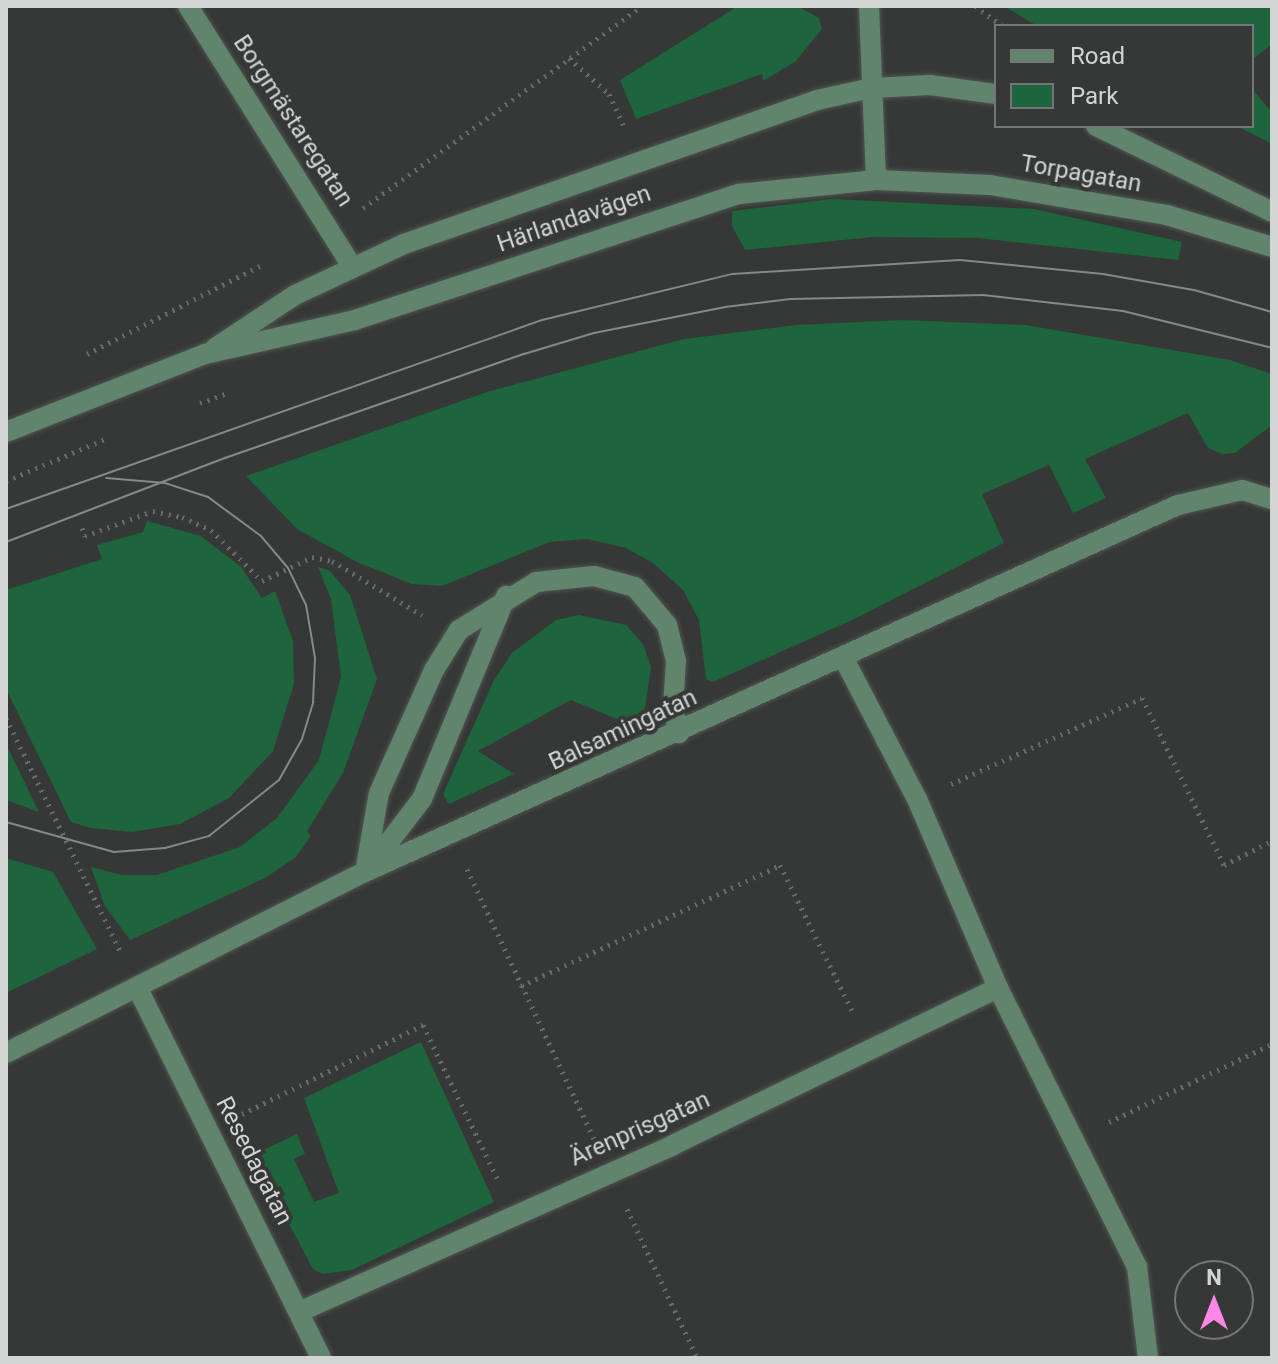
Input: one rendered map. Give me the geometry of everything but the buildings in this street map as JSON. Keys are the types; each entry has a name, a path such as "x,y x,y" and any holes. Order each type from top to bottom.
{"street":[{"name":"Borgmästaregatan","path":"188,6 352,266"},
{"path":"869,6 876,180"},
{"path":"872,88 930,85 994,94"},
{"name":"Härlandavägen","path":"205,354 295,295 352,266 705,137 872,88"},
{"name":"Torpagatan","path":"1100,128 1272,212"},
{"name":"Härlandavägen","path":"6,432 205,354 368,316 739,194 876,180"},
{"name":"Torpagatan","path":"876,180 990,185 1064,195 1167,215 1272,247"},
{"name":"Balsamingatan","path":"6,1053 365,872 679,733 1178,505 1230,491 1272,499"},
{"path":"365,872 379,793 434,670 459,630 506,596 563,576 594,576 635,587 667,625 676,661 673,708 679,733"},
{"path":"365,872 392,845 422,799 506,596"},
{"path":"843,657 917,799 998,988 1137,1267 1148,1358"},
{"name":"Ärenprisgatan","path":"301,1311 793,1089 998,988"},
{"name":"Resedagatan","path":"138,989 301,1311 321,1358"}],"path":[{"path":"373,202 642,6"},
{"path":"975,6 1000,24"},
{"path":"569,58 609,94 629,134"},
{"path":"72,362 275,258"},
{"path":"82,528 85,536 153,511 182,517 211,530 262,581 312,557 332,561 411,610 459,630"},
{"path":"917,799 1142,698 1224,865 1272,841"},
{"path":"6,718 138,989"},
{"path":"451,835 697,1358"},
{"path":"521,986 780,865 855,1016"},
{"path":"209,1130 423,1025 500,1183"},
{"path":"1072,1139 1272,1044"}],"green space":[{"path":"738,6 799,7 819,18 822,29 795,62 763,81 762,74 636,119 620,80"},
{"path":"1004,6 1272,6 1272,44 1254,58 1254,24 1034,24"},
{"path":"1254,91 1272,112 1272,144 1241,128 1254,128"},
{"path":"832,199 1034,209 1182,242 1178,260 978,238 873,237 745,250 732,226 732,211"},
{"path":"903,320 1026,325 1230,360 1272,374 1272,425 1235,453 1223,454 1208,448 1188,413 1085,459 1106,498 1073,513 1049,465 982,494 1004,543 852,620 713,682 706,679 699,620 683,590 653,563 626,548 587,539 550,542 442,586 412,584 357,562 297,529 246,476 490,391 684,339 796,325"},
{"path":"147,521 201,536 241,567 262,598 275,591 293,641 294,684 273,751 229,798 180,824 132,832 91,828 71,822 6,689 6,590 102,559 97,545 143,532"},
{"path":"318,567 330,571 350,595 377,679 343,773 307,831 311,836 296,857 265,878 130,940 105,906 91,867 122,875 157,875 240,847 277,818 319,760 341,677 331,599"},
{"path":"579,615 626,625 643,644 651,667 645,708 634,719 622,721 571,700 478,751 514,774 449,804 443,794 494,680 513,652 556,620"},
{"path":"6,744 37,808 39,812 6,800"},
{"path":"6,858 53,872 97,949 6,993"},
{"path":"421,1042 494,1202 352,1270 323,1274 313,1269 257,1164 257,1153 297,1134 305,1154 294,1159 314,1202 339,1193 304,1098"}],"tram line":[{"path":"6,509 542,320 732,274 960,260 1103,274 1194,290 1272,312"},
{"path":"6,542 225,458 524,354 594,333 725,307 791,299 983,295 1123,311 1272,348"},
{"path":"6,822 114,852 165,848 209,836 279,780 302,739 313,702 315,658 306,605 288,568 261,536 208,497 165,483 106,478"}]}
